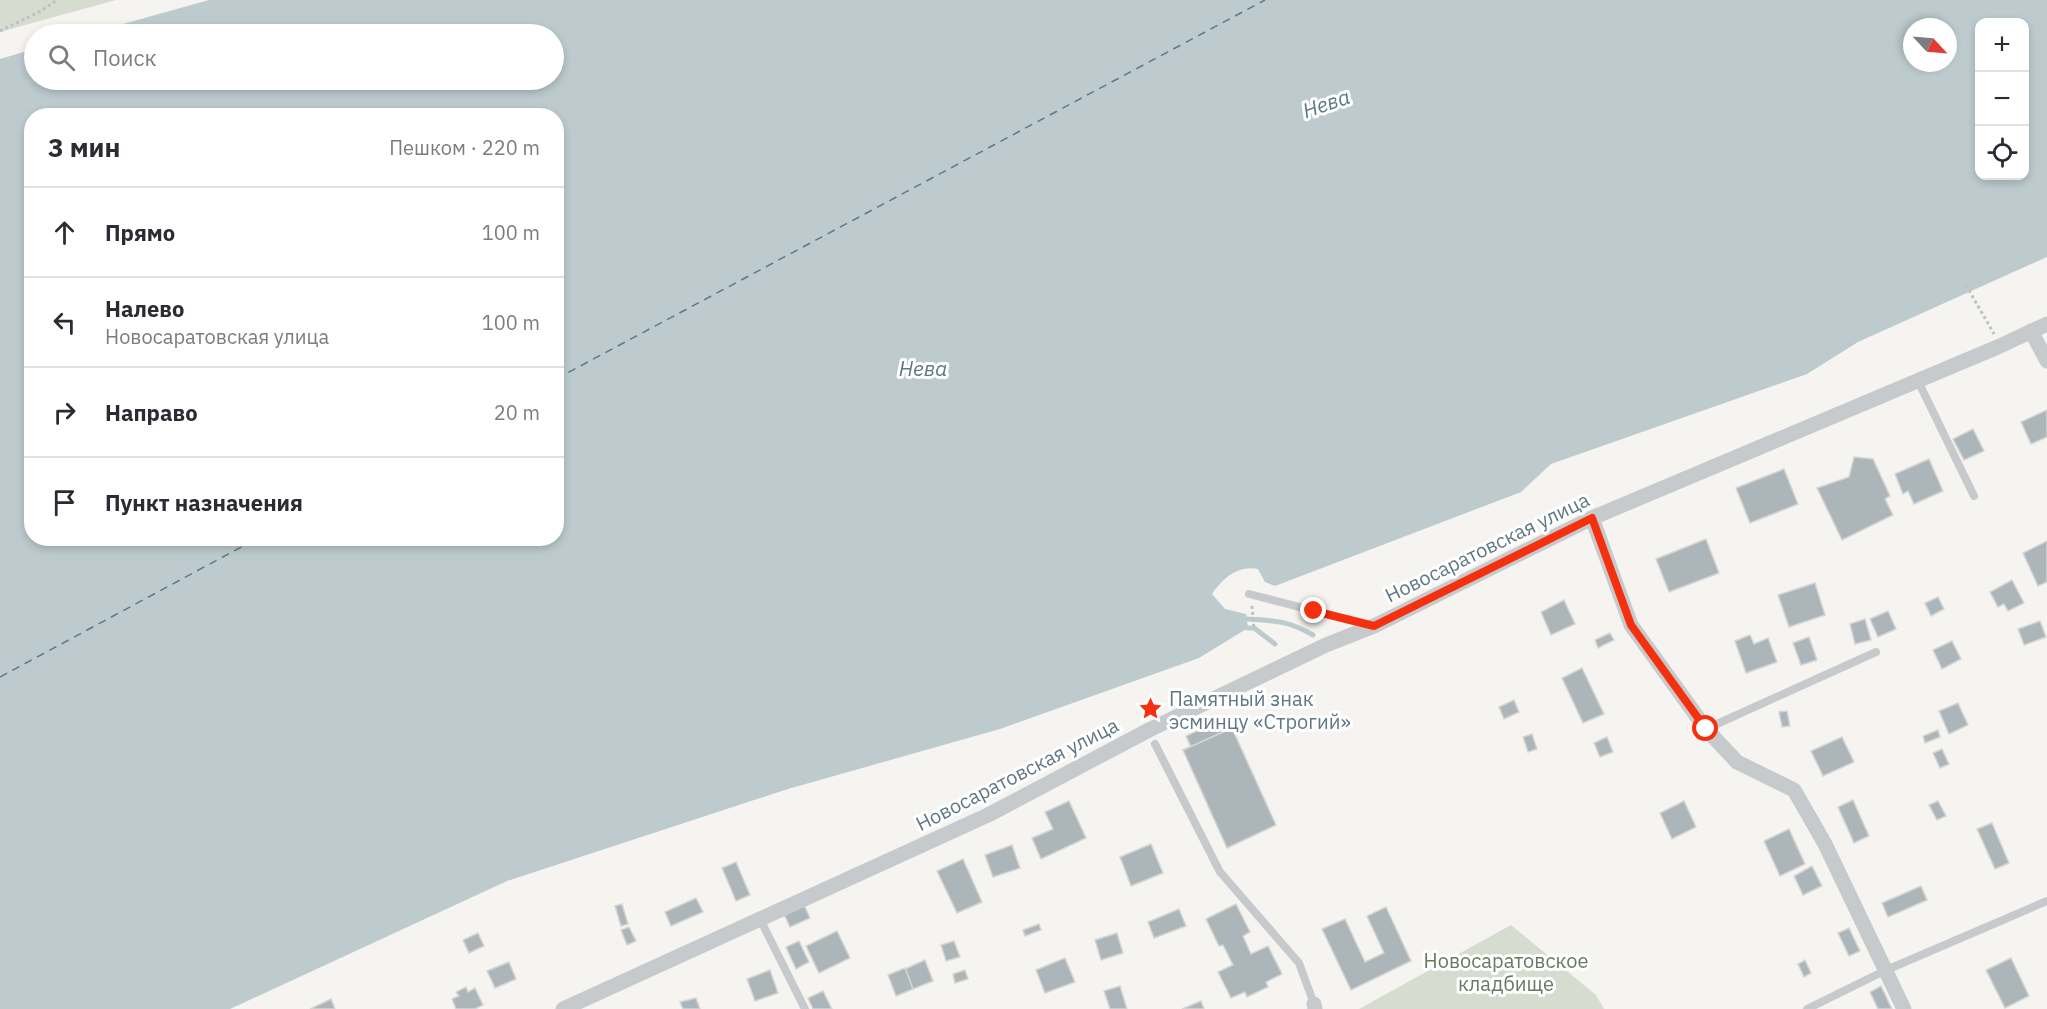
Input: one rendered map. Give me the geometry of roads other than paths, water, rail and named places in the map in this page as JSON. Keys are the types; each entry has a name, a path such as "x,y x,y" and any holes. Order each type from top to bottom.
{"street":[{"name":"Новосаратовская улица","path":"563,1009 988,815 1149,730 1326,645 1374,626 1592,518 1918,381 2047,324"},
{"path":"2031,331 2047,361"},
{"path":"1592,518 1631,625 1706,729 1737,762 1794,790 1825,844 1904,1009"}],"lane":[{"path":"1918,381 1974,496"},
{"path":"1249,594 1374,626"},
{"path":"1706,729 1876,652"},
{"path":"1155,744 1220,872 1299,963 1314,1007"},
{"path":"1808,1009 1884,971 2047,900"},
{"path":"760,919 805,1009"}],"water":[{"name":"Нева","path":"209,0 2047,0 2047,257 1858,342 1807,374 1551,464 1521,492 1275,586 1265,582 1258,569 1238,571 1226,578 1212,594 1225,609 1246,614 1248,628 1199,658 1000,729 788,789 507,881 230,1009 0,1009 0,59 24,52 24,90 564,90 564,24 123,24"}],"waterway":[{"path":"1247,619 1288,624 1313,635"},
{"path":"1248,628 1254,628 1275,644"}],"place":[{"name":"Памятный знак эсминцу «Строгий»","path":"1151,709"}],"park label":[{"name":"Новосаратовское кладбище","path":"1506,972"}]}
